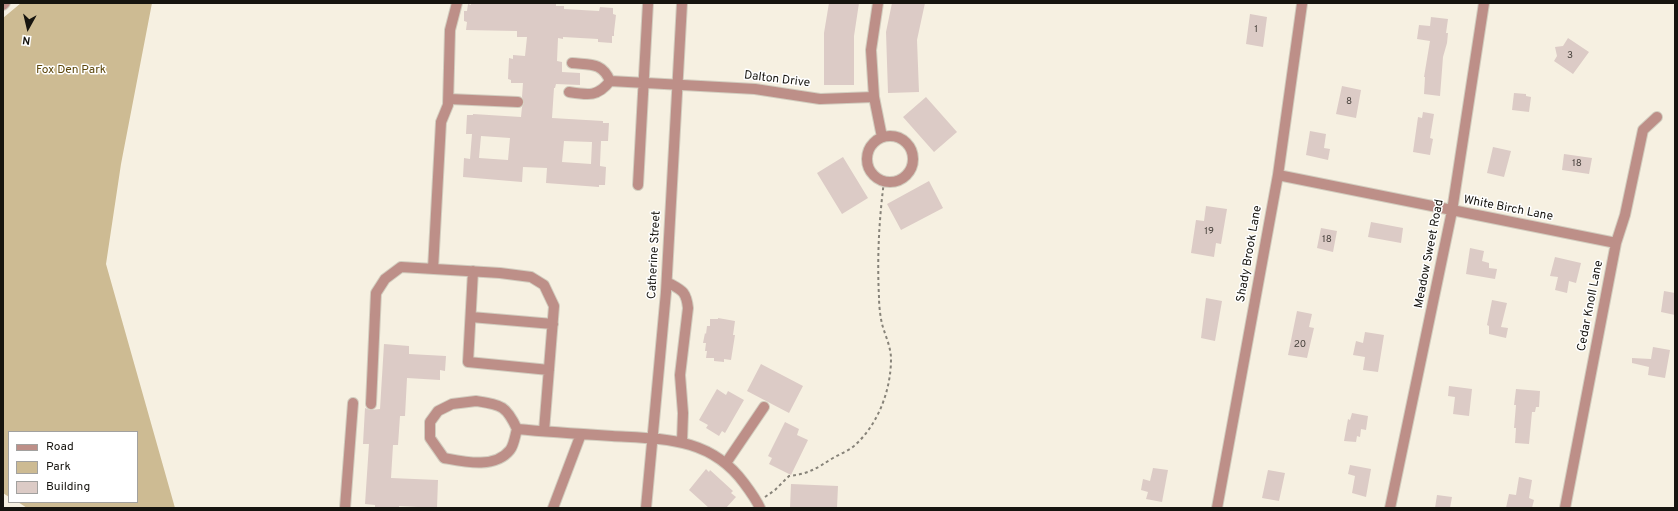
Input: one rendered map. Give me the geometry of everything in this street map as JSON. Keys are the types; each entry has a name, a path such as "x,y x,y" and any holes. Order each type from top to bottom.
{"street":[{"path":"433,269 441,122 449,99 450,30 457,3"},
{"path":"638,185 648,3"},
{"name":"Catherine Street","path":"646,508 667,282 682,3"},
{"path":"878,3 871,50 874,97 882,137"},
{"name":"Meadow Sweet Road","path":"1390,508 1452,211 1484,3"},
{"name":"Shady Brook Lane","path":"1217,508 1278,175 1302,4"},
{"path":"569,92 586,95 597,93 604,89 610,81 607,73 600,67 572,63"},
{"name":"Dalton Drive","path":"610,81 755,89 820,99 874,97"},
{"path":"449,99 518,102"},
{"name":"Cedar Knoll Lane","path":"1565,508 1616,243 1625,215 1643,130 1657,117"},
{"path":"887,135 896,136 904,140 910,147 913,156 913,165 905,176 893,182 884,182 872,174 866,162 867,153 871,144 882,137 887,135"},
{"name":"White Birch Lane","path":"1278,175 1616,243"},
{"path":"370,404 376,293 385,279 402,267 473,271 531,277 544,285 554,306 544,431"},
{"path":"473,271 468,362 549,370"},
{"path":"667,282 681,290 687,296 688,308 680,375 682,442"},
{"path":"470,317 553,324"},
{"path":"476,401 500,405 512,417 517,430 511,450 501,458 486,462 465,462 444,458 430,438 430,422 438,411 452,404 476,401"},
{"path":"345,508 353,403"},
{"path":"726,463 764,407"},
{"path":"517,430 652,438 682,442 700,447 713,454 736,471 759,505"},
{"path":"553,508 581,434"}],"path":[{"path":"759,505 789,476 803,475 818,469 853,447 868,431 883,403 890,379 891,357 882,323 879,298 878,255 880,207 884,182"}],"green space":[{"name":"Fox Den Park","path":"21,3 152,3 121,164 106,264 175,508 27,508 20,503 138,503 138,431 8,431 8,496 3,493 3,18"}],"building":[{"path":"471,3 556,3 556,6 564,6 564,9 599,11 600,7 613,8 613,14 616,15 612,43 598,42 598,39 558,38 557,61 562,62 562,72 580,73 580,85 556,84 554,88 552,118 603,121 603,123 609,123 608,141 601,141 600,166 606,167 605,185 599,185 599,187 546,183 547,168 523,167 522,182 463,177 464,158 470,159 472,134 466,134 467,115 473,114 521,117 524,103 522,97 523,83 511,83 511,80 508,79 509,58 513,59 513,55 525,56 527,37 517,37 517,31 466,30 467,22 464,21 464,11 467,11 468,4 471,5","holes":["481,136 510,138 508,160 479,158","564,141 592,142 591,164 562,162"]},
{"path":"829,3 859,3 854,36 854,85 824,85 824,33"},
{"path":"892,3 925,3 917,40 919,92 888,93 886,32"},
{"path":"1250,14 1267,17 1263,47 1246,44"},
{"path":"1431,17 1448,19 1446,33 1448,33 1447,43 1443,57 1440,96 1424,94 1424,77 1430,41 1417,39 1419,25 1430,26"},
{"path":"1568,38 1589,52 1573,74 1554,61 1557,56 1555,47 1563,46"},
{"path":"1342,86 1361,90 1356,118 1336,114"},
{"path":"1514,93 1526,94 1526,96 1531,97 1529,112 1512,110"},
{"path":"926,97 957,132 934,152 903,117"},
{"path":"1423,112 1434,114 1430,138 1433,139 1430,155 1413,152 1418,117 1422,118"},
{"path":"1310,131 1326,134 1324,148 1330,149 1328,160 1306,155"},
{"path":"1493,147 1511,151 1504,177 1487,173"},
{"path":"1564,154 1592,158 1589,174 1562,170"},
{"path":"843,157 868,198 842,214 817,173"},
{"path":"929,181 943,208 901,230 887,204"},
{"path":"1206,206 1227,209 1221,244 1216,243 1214,257 1191,253 1196,220 1204,221"},
{"path":"1371,222 1403,228 1401,243 1368,237"},
{"path":"1321,228 1337,231 1333,252 1317,248"},
{"path":"1470,248 1484,251 1482,261 1489,263 1489,268 1497,269 1495,279 1466,274"},
{"path":"1555,257 1581,263 1576,283 1569,281 1567,293 1555,290 1558,277 1550,276"},
{"path":"1664,291 1675,293 1675,315 1661,312"},
{"path":"1206,298 1222,301 1215,341 1201,338"},
{"path":"1492,300 1507,303 1501,327 1508,328 1506,338 1489,334 1489,326 1487,325"},
{"path":"1297,311 1312,314 1309,327 1314,328 1307,358 1288,355"},
{"path":"718,318 735,321 733,335 735,335 731,360 724,359 724,362 714,361 714,358 706,358 706,343 703,343 707,326 710,326 710,319"},
{"path":"1365,332 1384,335 1378,372 1363,370 1365,357 1353,355 1356,341 1363,343"},
{"path":"384,344 409,346 409,354 446,356 445,371 440,370 440,380 407,378 405,416 400,416 398,445 393,445 391,478 438,480 437,508 399,506 399,508 375,508 375,505 365,504 369,444 363,444 365,408 370,410 380,409"},
{"path":"1653,347 1670,350 1665,378 1648,375 1649,367 1632,363 1632,358 1651,359"},
{"path":"761,364 803,386 789,413 747,391"},
{"path":"1449,386 1472,389 1469,416 1453,414 1455,397 1448,396"},
{"path":"717,389 726,395 728,391 744,400 725,433 722,431 719,436 706,428 708,425 699,420"},
{"path":"1516,389 1540,391 1539,407 1536,407 1535,412 1532,412 1529,444 1515,443 1516,428 1514,428 1516,405 1514,405"},
{"path":"1352,413 1368,416 1366,430 1361,429 1360,437 1357,436 1356,442 1344,441 1348,419 1350,420"},
{"path":"785,422 799,429 797,435 808,440 791,475 769,464 772,458 768,456"},
{"path":"1350,465 1371,469 1366,497 1352,493 1355,476 1348,474"},
{"path":"1153,468 1168,470 1162,502 1146,499 1148,492 1141,490 1143,479 1150,481"},
{"path":"706,469 709,472 710,470 733,491 731,493 736,497 726,508 709,508 689,490"},
{"path":"1268,470 1285,473 1279,501 1262,498"},
{"path":"1519,477 1532,480 1529,498 1534,500 1532,508 1506,508 1509,494 1516,495"},
{"path":"791,484 838,486 837,508 790,508"},
{"path":"1437,495 1452,497 1450,508 1435,508"}]}
